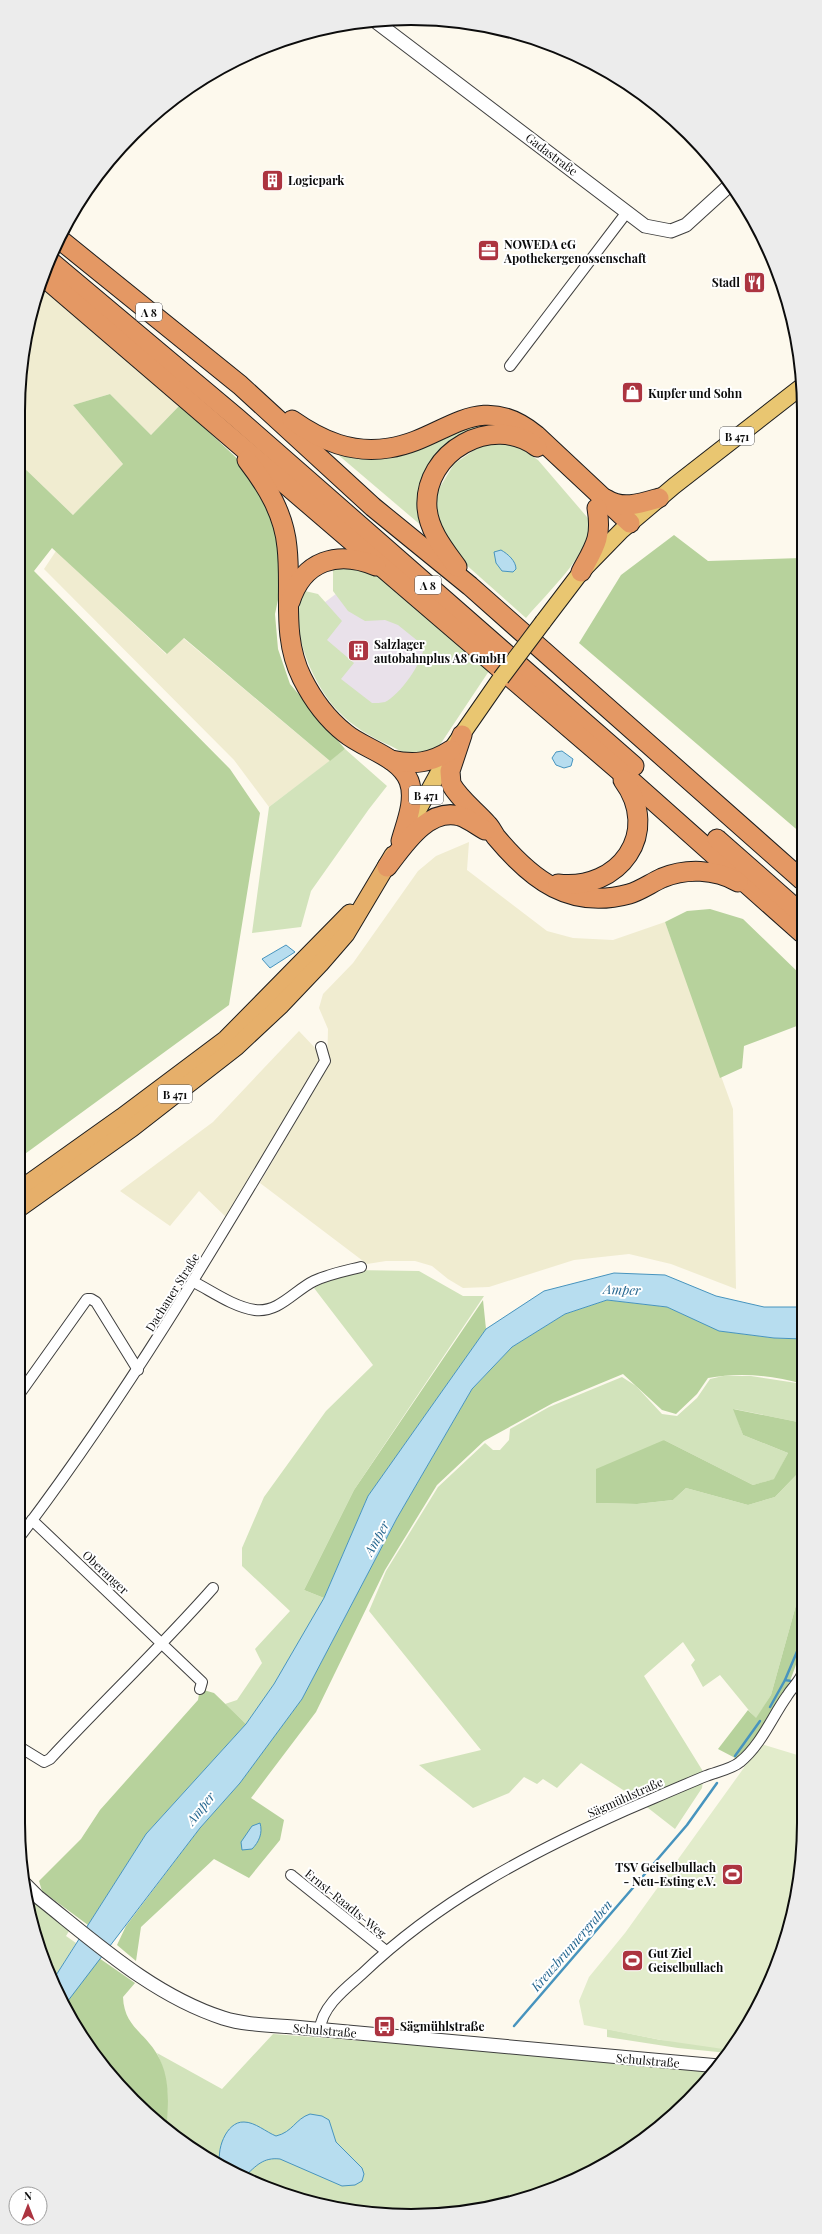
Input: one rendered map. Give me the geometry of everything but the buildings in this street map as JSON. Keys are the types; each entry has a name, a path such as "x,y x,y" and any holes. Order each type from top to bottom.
{"highway":[{"name":"A 8","path":"64,243 240,385 373,507 470,586 797,876"},
{"name":"A 8","path":"54,264 133,330 375,538 797,910"},
{"path":"48,279 607,760 797,928"},
{"path":"240,385 316,437 359,450 389,448 404,445 459,420 476,416 500,416 514,421 536,435 599,502 600,532 597,542 581,572"},
{"path":"215,422 256,472 276,507 287,546 289,634 295,661 317,705 345,734 360,745 391,760 405,774 411,790 411,801 401,841"},
{"path":"470,586 434,535 427,510 427,499 432,479 438,468 454,449 465,442 482,436 504,434 529,441 544,452 625,527"},
{"path":"599,502 610,502 620,505 638,504 659,498"},
{"path":"288,609 292,595 303,576 323,562 347,558 361,559 389,573"},
{"path":"462,735 450,771 451,784 484,826 550,887 564,893 593,898 630,893 663,878 679,873 696,871 715,873 733,880 760,895"},
{"path":"391,760 423,763 439,758 451,750"},
{"path":"537,876 558,884 586,884 609,874 620,866 629,854 635,840 637,827 635,800 630,789 607,760"},
{"path":"387,867 421,828 433,819 453,815 484,826"},
{"name":"B 471","path":"25,1204 132,1128 236,1047 281,1005 346,934 401,841"},
{"name":"B 471","path":"25,1186 122,1117 226,1039 369,895"}],"main road":[{"name":"B 471","path":"401,841 451,750 501,678 581,572 625,527 659,498 796,391"}],"street":[{"name":"Gadastraße","path":"382,26 645,226 671,231 686,225 726,189"},
{"path":"510,366 628,212"},
{"name":"Dachauer Straße","path":"25,1530 138,1370 194,1282 325,1061 321,1047"},
{"path":"194,1282 244,1307 257,1310 275,1308 313,1281 330,1274 361,1268"},
{"path":"25,1386 86,1300 91,1299 96,1302 138,1370"},
{"name":"Oberanger","path":"32,1520 162,1642 202,1682 200,1689"},
{"path":"25,1751 44,1762 50,1759 162,1642 170,1636 213,1588"},
{"name":"Sägmühlstraße","path":"320,2030 321,2022 327,2010 346,1989 386,1951 438,1910 502,1870 589,1827 740,1763 754,1748 786,1696 797,1684"},
{"name":"Ernst-Raadts-Weg","path":"291,1875 386,1951"},
{"name":"Schulstraße","path":"30,1888 79,1929 162,1991 205,2011 238,2022 711,2065"}],"shaded area":[{"path":"45,288 91,326 133,367 180,405 151,435 110,394 73,405 123,464 73,515 25,469 25,411 28,361 32,336"},
{"path":"56,551 166,654 183,638 330,761 269,807 234,760 44,569"},
{"path":"357,578 482,680 440,745 361,715 304,618"},
{"path":"469,842 467,870 547,931 573,938 613,940 665,922 733,1109 736,1289 671,1264 629,1254 574,1260 489,1287 463,1288 448,1279 432,1266 415,1261 386,1261 367,1264 260,1183 327,1067 328,1029 319,1008 323,994 353,963 418,871 436,856"},
{"path":"299,1031 317,1050 319,1062 227,1218 199,1191 170,1226 120,1191 213,1122"}],"green space":[{"path":"110,394 151,435 180,405 242,463 263,493 281,535 284,571 275,614 278,649 290,684 345,749 330,761 184,638 167,654 52,548 34,571 230,769 260,813 229,1005 25,1154 25,469 73,515 123,464 73,405"},
{"path":"468,423 501,423 452,443 423,527 336,453"},
{"path":"501,443 520,448 538,460 593,524 589,537 574,562 526,618 445,546 435,526 437,492 454,464 483,444"},
{"path":"674,535 708,561 797,558 797,830 579,643 621,575"},
{"path":"343,566 374,571 491,668 437,749 411,755 384,743 363,731 338,711 329,700 312,671 300,637 298,620 300,605 305,591 318,594 342,621 327,640 354,663 341,679 372,703 385,702 397,693 410,677 423,653 424,646 398,625 385,620 365,621 348,611 333,591 333,569"},
{"path":"345,749 387,786 311,891 301,927 252,933 269,807"},
{"path":"710,909 743,919 797,971 797,1026 744,1046 742,1068 720,1078 665,922 687,911"},
{"path":"353,1270 419,1271 463,1296 484,1296 354,1490 304,1590 324,1598 274,1684 246,1724 225,1704 237,1700 262,1663 255,1649 290,1611 242,1566 242,1548 264,1497 326,1411 373,1365 314,1288 332,1278"},
{"path":"483,1300 486,1329 368,1496 324,1598 304,1590 354,1490"},
{"path":"607,1300 667,1307 720,1331 774,1338 797,1339 797,1382 756,1375 732,1375 708,1378 697,1394 676,1414 662,1410 623,1374 553,1403 484,1441 437,1485 385,1570 316,1712 251,1798 284,1820 280,1840 249,1878 214,1859 141,1927 136,1961 117,1945 126,1926 200,1828 240,1783 302,1699 397,1518 472,1389 512,1347 565,1314"},
{"path":"723,1376 751,1376 797,1383 797,1422 734,1409 743,1435 788,1453 775,1479 753,1485 664,1440 596,1503 637,1504 673,1500 686,1488 748,1505 775,1497 797,1474 797,1602 771,1695 756,1719 720,1675 703,1687 691,1665 695,1660 683,1642 644,1676 704,1773 702,1788 675,1829 634,1797 581,1763 557,1788 543,1779 537,1784 524,1777 509,1793 473,1808 419,1765 481,1750 369,1611 386,1571 438,1487 485,1443 493,1450 500,1450 509,1440 510,1429 549,1407 622,1377 636,1386 662,1414 677,1416 697,1398 710,1379"},
{"path":"733,1409 797,1422 797,1474 775,1497 748,1505 686,1488 673,1500 637,1504 596,1503 596,1469 664,1440 753,1485 774,1479 788,1453 743,1435"},
{"path":"797,1602 797,1660 788,1686 780,1702 761,1732 739,1760 718,1749 748,1710 756,1718 771,1695"},
{"path":"200,1689 214,1693 246,1724 146,1834 88,1925 42,1891 39,1881 81,1839 100,1810 198,1700"},
{"name":"TSV Geiselbullach - Neu-Esting e.V.","path":"761,1744 797,1755 796,1848 790,1898 784,1923 768,1971 757,1994 745,2016 723,2049 661,2040 584,2025 579,2001 589,1977 625,1933"},
{"path":"32,1898 69,1931 66,1936 76,1943 56,1975 45,1947"},
{"path":"99,1958 135,1983 123,1997 124,2007 131,2022 152,2046 165,2072 168,2091 167,2122 138,2096 121,2078 90,2037 68,2000"},
{"path":"607,2029 661,2040 728,2043 721,2052 678,2048 607,2037"},
{"path":"273,2034 480,2050 706,2071 684,2096 646,2129 604,2157 559,2180 535,2189 486,2202 461,2206 411,2209 361,2206 311,2196 263,2180 218,2157 197,2144 167,2122 168,2099 166,2082 157,2053 222,2089"}],"water":[{"path":"501,550 515,563 516,569 513,572 502,571 496,563 494,552"},
{"path":"562,751 573,759 571,766 564,768 556,765 552,758 556,752"},
{"path":"286,945 295,952 270,968 262,959"},
{"name":"Amper","path":"614,1273 665,1275 716,1296 764,1307 797,1307 797,1339 774,1338 719,1331 667,1307 607,1300 565,1314 512,1347 472,1389 397,1518 302,1699 240,1783 200,1828 68,2000 56,1975 146,1834 246,1724 274,1684 324,1598 368,1496 486,1329 544,1291"},
{"path":"260,1823 261,1834 257,1843 252,1849 242,1850 241,1842 252,1826"},
{"path":"310,2114 322,2116 329,2120 336,2142 362,2168 364,2174 362,2181 355,2185 342,2186 280,2159 269,2159 264,2161 248,2173 220,2158 221,2146 227,2132 232,2126 238,2123 248,2122 276,2136 286,2132 305,2116"}],"waterway":[{"path":"791,1681 785,1680 797,1652"},
{"name":"Kreuzbrunnergraben","path":"770,1707 785,1680"},
{"name":"Kreuzbrunnergraben","path":"735,1756 760,1721"},
{"name":"Kreuzbrunnergraben","path":"514,2026 687,1825 717,1783"}],"place":[{"name":"Logicpark","path":"273,180"},
{"name":"NOWEDA eG Apothekergenossenschaft","path":"488,251"},
{"name":"Stadl","path":"755,282"},
{"name":"Kupfer und Sohn","path":"632,393"},
{"name":"Salzlager autobahnplus A8 GmbH","path":"359,651"},
{"name":"TSV Geiselbullach - Neu-Esting e.V.","path":"732,1874"},
{"name":"Gut Ziel Geiselbullach","path":"633,1960"},
{"name":"Sägmühlstraße","path":"384,2026"}]}
